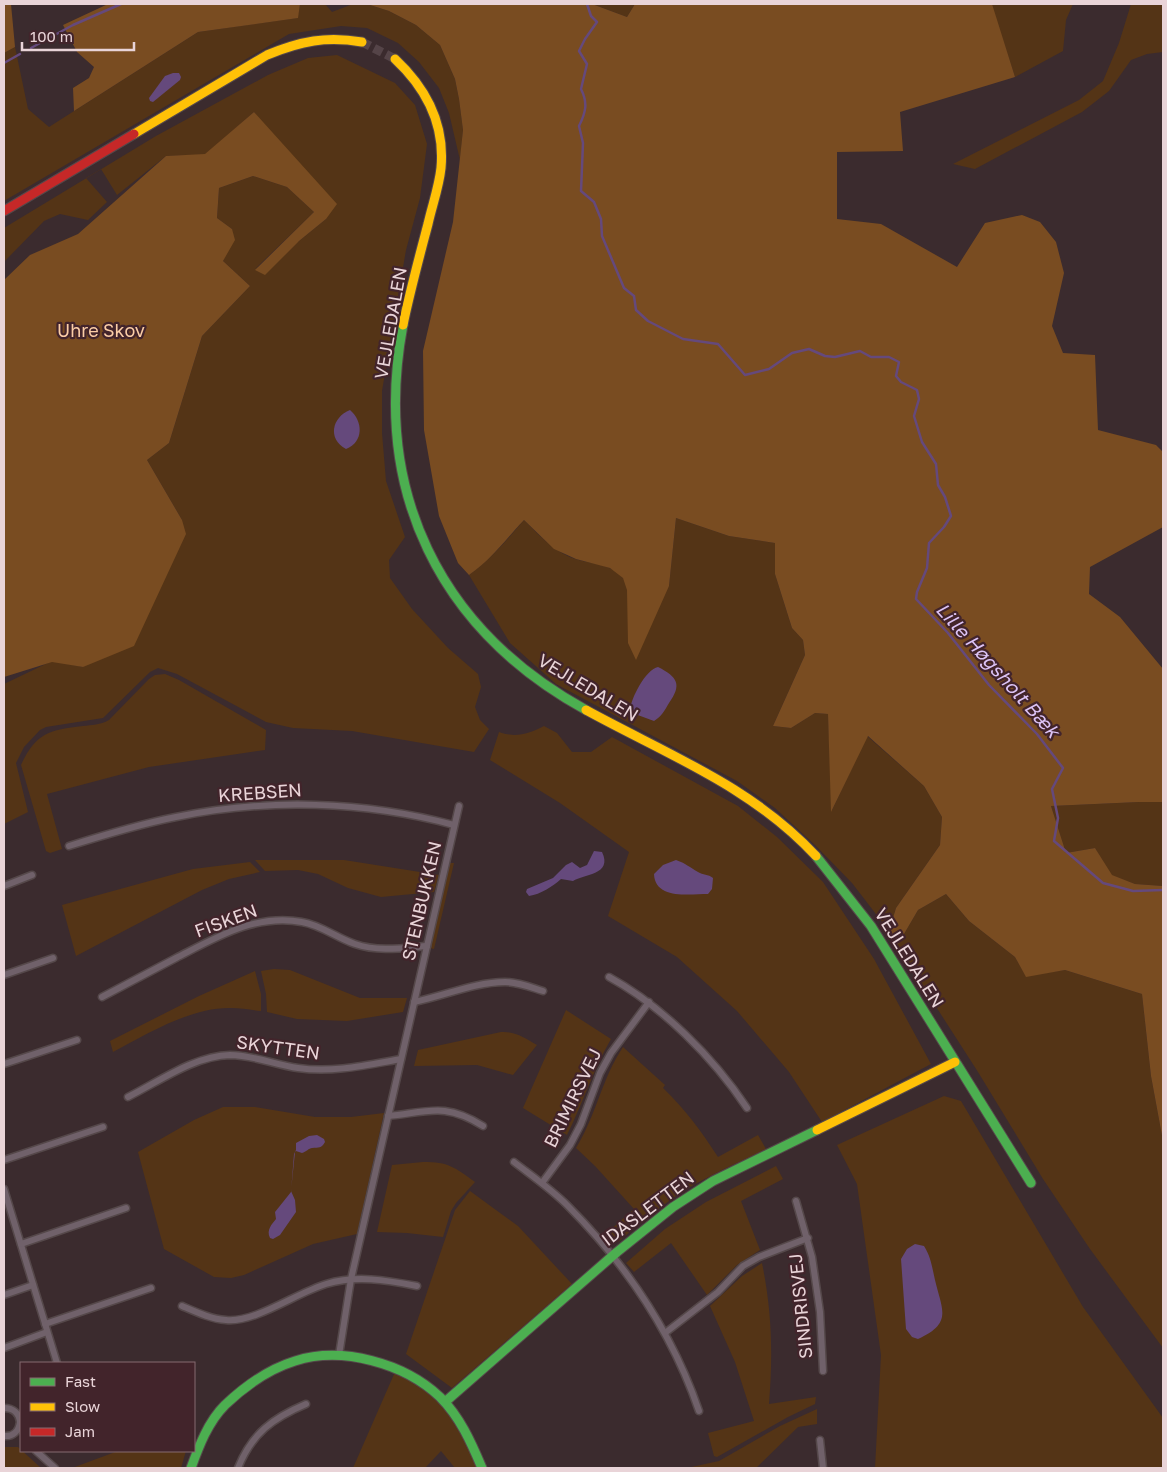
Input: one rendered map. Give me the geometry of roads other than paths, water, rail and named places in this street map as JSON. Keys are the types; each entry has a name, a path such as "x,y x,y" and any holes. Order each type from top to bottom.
{"street":[{"path":"4,211 267,55 286,46 327,37 345,38 362,42"},
{"name":"VEJLEDALEN","path":"395,59 412,75 428,99 440,130 442,146 439,182 409,302 400,349 396,384 396,433 400,465 408,499 421,536 436,567 464,610 484,634 532,677 587,711 728,784 795,834 847,892 871,926 1031,1183"},
{"name":"KREBSEN","path":"69,846 116,831 176,816 245,806 330,805 382,811 454,825"},
{"name":"STENBUKKEN","path":"339,1355 351,1279 459,806"},
{"path":"4,886 32,875"},
{"name":"FISKEN","path":"102,997 220,935 265,921 286,920 304,922 355,944 374,948 427,946"},
{"path":"4,975 53,958"},
{"path":"609,977 648,1002 673,1023 729,1082 747,1108"},
{"path":"414,1002 483,985 505,982 521,984 543,991"},
{"name":"BRIMIRSVEJ","path":"542,1183 570,1145 581,1124 600,1073 611,1053 648,1002"},
{"path":"4,1064 77,1040"},
{"name":"SKYTTEN","path":"128,1097 193,1064 231,1055 298,1068 324,1070 351,1068 401,1059"},
{"name":"IDASLETTEN","path":"445,1402 613,1256 657,1219 686,1198 713,1181 955,1062"},
{"path":"388,1116 430,1109 448,1111 464,1116 483,1126"},
{"path":"4,1160 103,1127"},
{"path":"514,1162 542,1183 566,1205 613,1256 644,1298 665,1333 683,1369 699,1411"},
{"path":"4,1189 6,1204 21,1244 57,1362"},
{"name":"SINDRISVEJ","path":"796,1201 808,1238 820,1312 823,1372"},
{"path":"21,1244 126,1208"},
{"name":"SINDRISVEJ","path":"665,1333 718,1292 743,1266 759,1257 808,1238"},
{"path":"182,1306 213,1318 239,1320 252,1317 301,1293 327,1284 351,1279 383,1280 417,1286"},
{"path":"4,1295 33,1285"},
{"path":"45,1324 151,1288"},
{"path":"4,1348 48,1332"},
{"path":"191,1468 208,1428 224,1406 242,1389 274,1369 295,1361 339,1355 369,1359 393,1366 416,1378 445,1402 468,1432 482,1468"},
{"path":"238,1468 242,1457 263,1429 283,1414 306,1404"},
{"path":"4,1408 12,1409 20,1418 19,1434 4,1436"},
{"path":"820,1440 823,1468"},
{"path":"37,1452 55,1468"}],"waterway":[{"name":"Lille Høgsholt Bæk","path":"31,48 73,25 121,4"},
{"name":"Lille Høgsholt Bæk","path":"587,4 591,16 597,22 579,51 587,64 581,89 585,99 585,108 579,126 583,143 581,191 594,202 601,219 602,236 624,288 634,296 636,310 648,321 683,339 718,344 745,375 769,369 792,353 809,349 825,356 835,357 860,351 871,357 889,357 899,362 896,376 901,382 917,390 919,399 914,416 922,442 936,464 938,485 945,497 951,516 944,527 929,543 927,568 916,599 948,633 989,685 1037,734 1063,768 1052,789 1058,818 1054,841 1103,883 1133,891 1163,890"},
{"name":"Lille Høgsholt Bæk","path":"4,63 20,54"}],"tunnel":[{"path":"362,42 395,59"}],"park label":[{"name":"Uhre Skov","path":"101,331"}]}
